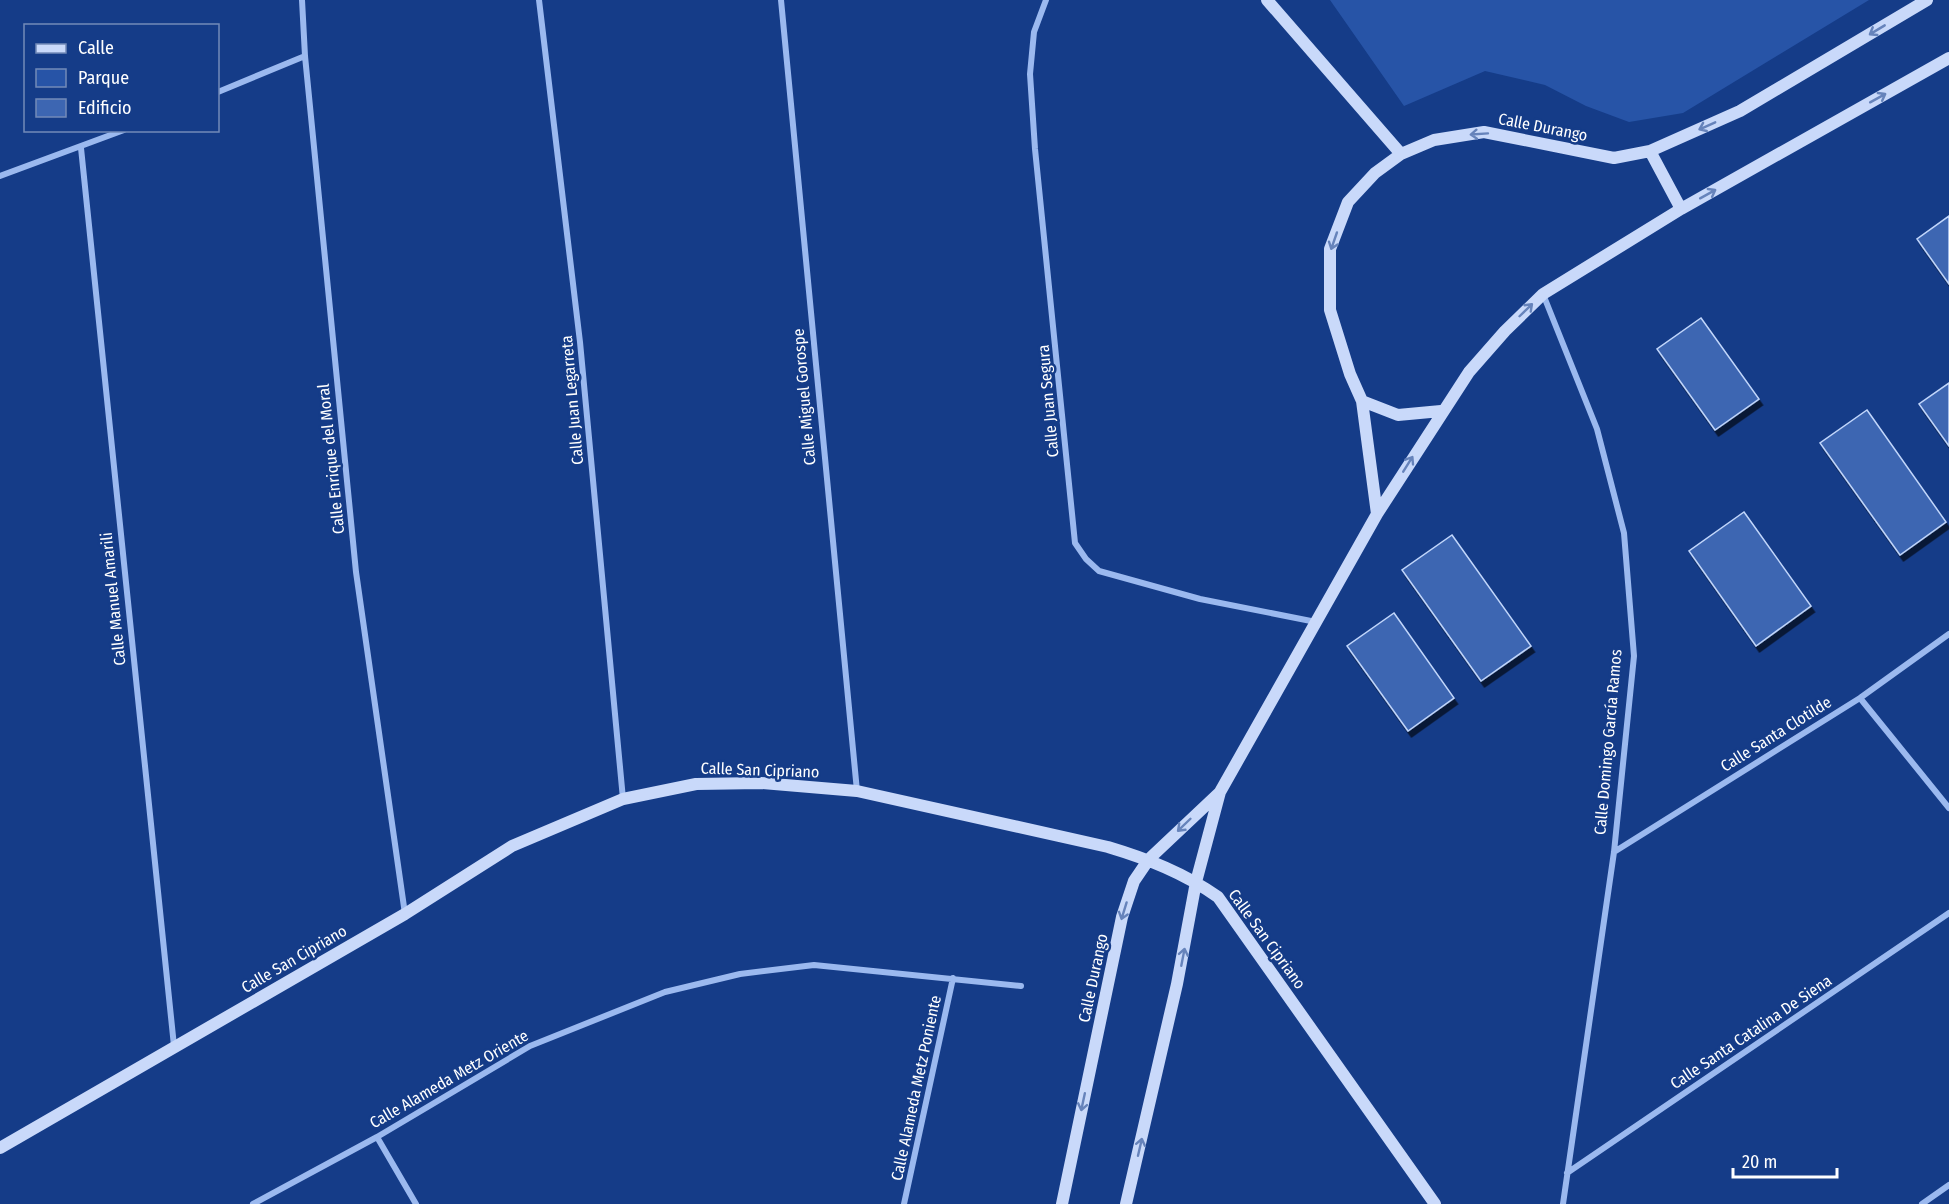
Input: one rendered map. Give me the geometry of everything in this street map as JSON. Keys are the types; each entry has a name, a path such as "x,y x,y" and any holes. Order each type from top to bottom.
{"main road":[{"path":"1268,0 1401,154"},
{"name":"Calle Durango","path":"1377,514 1362,401 1350,374 1330,310 1330,249 1348,202 1375,174 1401,154 1434,140 1484,132 1614,158 1650,151 1740,111 1927,0"},
{"name":"Calle Durango","path":"1126,1204 1177,984 1196,882 1220,792 1377,514 1441,411 1483,355 1543,294 1681,209 1949,58"},
{"path":"1650,151 1681,209"},
{"path":"1362,401 1398,415 1441,411"},
{"name":"Calle San Cipriano","path":"0,1148 405,914 512,846 623,799 696,784 761,783 857,791 1149,859 1196,882 1218,897 1435,1204"},
{"name":"Calle Durango","path":"1062,1204 1122,917 1134,881 1149,859 1220,792"}],"street":[{"name":"Calle Enrique del Moral","path":"302,0 305,56 356,572 405,914"},
{"name":"Calle Juan Legarreta","path":"539,0 580,342 623,799"},
{"name":"Calle Miguel Gorospe","path":"781,0 857,791"},
{"name":"Calle Juan Segura","path":"1046,0 1034,32 1030,74 1035,148 1076,543 1086,559 1099,571 1200,599 1316,622"},
{"path":"219,92 305,56"},
{"path":"0,176 119,132"},
{"name":"Calle Manuel Amarili","path":"81,148 174,1046"},
{"name":"Calle Domingo García Ramos","path":"1543,294 1597,429 1624,533 1634,656 1614,852 1563,1204"},
{"name":"Calle Santa Clotilde","path":"1614,852 1860,698 1949,634"},
{"path":"1860,698 1949,808"},
{"name":"Calle Santa Catalina De Siena","path":"1567,1173 1949,913"},
{"name":"Calle Alameda Metz Oriente","path":"253,1204 377,1137 530,1046 665,992 740,974 814,965 1021,986"},
{"name":"Calle Alameda Metz Poniente","path":"904,1204 953,978"},
{"path":"377,1137 416,1204"},
{"path":"1922,1204 1949,1185"}],"green space":[{"path":"1330,0 1869,0 1683,113 1629,122 1586,106 1545,85 1485,71 1404,106"}],"building":[{"path":"1949,216 1949,284 1917,239"},
{"path":"1701,318 1759,399 1715,430 1657,349"},
{"path":"1949,383 1949,446 1919,404"},
{"path":"1867,410 1946,522 1900,555 1820,443"},
{"path":"1744,512 1811,606 1756,646 1689,551"},
{"path":"1452,535 1531,646 1481,681 1402,570"},
{"path":"1394,613 1454,698 1408,731 1347,646"}]}
